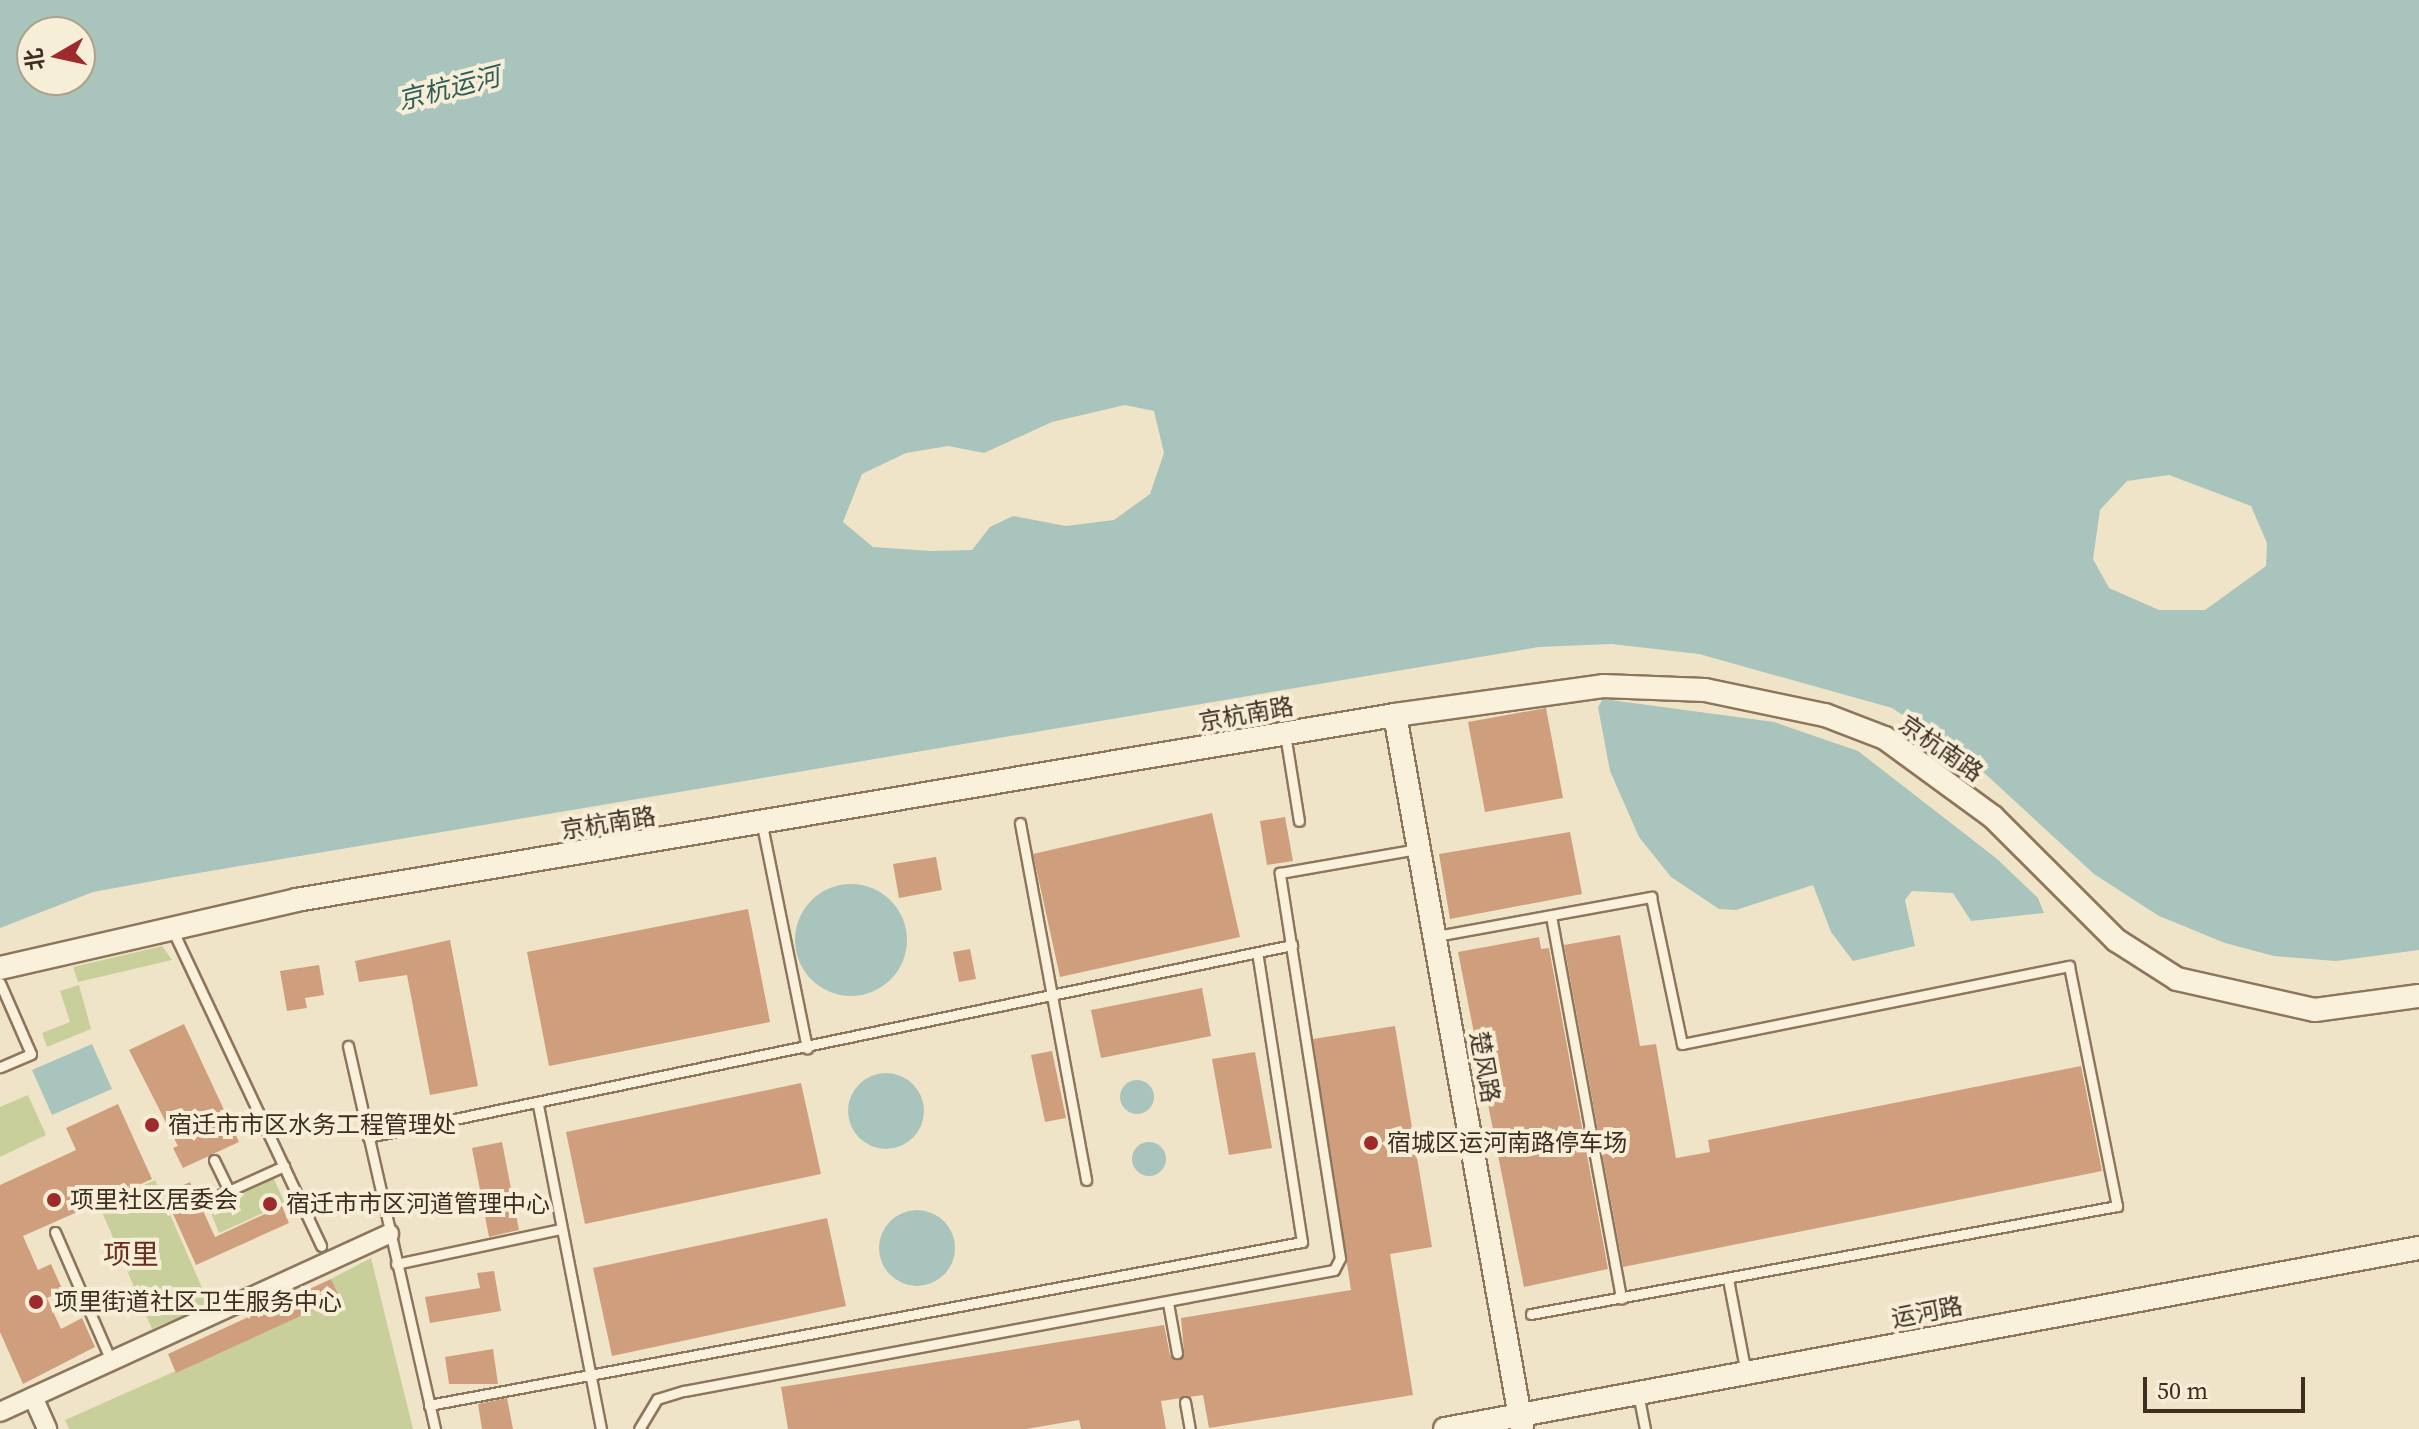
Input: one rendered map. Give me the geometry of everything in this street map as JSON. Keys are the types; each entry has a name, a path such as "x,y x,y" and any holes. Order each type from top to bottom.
{"street":[{"name":"京杭南路","path":"0,968 171,925 1395,715 1603,686 1705,690 1825,715 1885,738 1993,817 2116,940 2177,979 2315,1010 2419,996"},
{"name":"楚风路","path":"1395,715 1421,848 1520,1422"},
{"path":"0,1412 389,1234"},
{"name":"运河路","path":"1445,1429 1520,1422 1638,1393 2419,1248"},
{"path":"33,1397 47,1429"}],"lane":[{"path":"1285,734 1299,821"},
{"path":"1020,823 1086,1180"},
{"path":"762,825 807,1049"},
{"path":"639,1429 657,1399 684,1391 1320,1276 1334,1270 1340,1258 1280,873 1421,848"},
{"path":"1436,936 1651,897 1682,1044 2069,966 2117,1206 1531,1314"},
{"path":"1551,916 1621,1299"},
{"path":"171,925 321,1246"},
{"path":"368,1137 538,1105 1292,945"},
{"path":"429,1405 1302,1242 1257,952"},
{"path":"0,983 31,1054 0,1067"},
{"path":"348,1046 435,1429"},
{"path":"538,1105 601,1429"},
{"path":"214,1160 229,1191"},
{"path":"204,1202 284,1166"},
{"path":"396,1264 561,1229"},
{"path":"55,1232 111,1361"},
{"path":"1728,1279 1746,1373"},
{"path":"1168,1303 1177,1353"},
{"path":"1638,1393 1645,1429"},
{"path":"1185,1402 1190,1429"}],"green space":[{"path":"162,946 172,960 78,982 73,967"},
{"path":"79,985 91,1029 47,1047 42,1033 70,1022 60,991"},
{"path":"28,1095 46,1135 0,1157 0,1107"},
{"path":"273,1177 285,1203 219,1233 208,1206"},
{"path":"155,1180 209,1304 152,1329 99,1205"},
{"path":"371,1258 413,1429 69,1429 65,1420 340,1298 331,1279"}],"water":[{"name":"京杭运河","path":"0,0 2419,0 2419,950 2336,961 2274,956 2225,943 2159,916 2094,874 1967,757 1892,708 1699,654 1611,644 1539,647 93,892 0,928","holes":["1125,405 1154,411 1164,453 1150,494 1114,520 1066,526 1013,516 990,527 972,550 931,551 873,547 843,522 862,474 906,453 948,446 984,453 1052,422","2169,475 2251,506 2267,543 2266,566 2205,610 2159,610 2109,588 2093,559 2100,510 2127,481"]},
{"path":"1603,699 1774,722 1858,751 1996,858 2038,898 2044,913 1971,921 1953,893 1912,891 1905,900 1915,946 1853,961 1831,932 1813,885 1736,910 1719,909 1671,877 1639,837 1610,771 1598,707"},
{"path":"851,884 872,888 891,900 903,919 907,940 903,961 891,980 872,992 851,996 830,992 811,980 799,961 795,940 799,919 811,900 830,888"},
{"path":"92,1044 112,1089 52,1115 32,1070"},
{"path":"886,1073 901,1076 913,1084 921,1096 924,1111 921,1126 913,1138 901,1146 886,1149 871,1146 859,1138 851,1126 848,1111 851,1096 859,1084 871,1076"},
{"path":"1137,1080 1149,1085 1154,1097 1149,1109 1137,1114 1125,1109 1120,1097 1125,1085"},
{"path":"1149,1142 1161,1147 1166,1159 1161,1171 1149,1176 1137,1171 1132,1159 1137,1147"},
{"path":"917,1210 932,1213 944,1221 952,1233 955,1248 952,1263 944,1275 932,1283 917,1286 902,1283 890,1275 882,1263 879,1248 882,1233 890,1221 902,1213"}],"building":[{"path":"1546,708 1563,798 1485,812 1468,722"},
{"path":"1212,813 1240,937 1060,977 1033,854"},
{"path":"1285,817 1293,861 1267,865 1260,821"},
{"path":"1570,832 1582,894 1450,919 1439,854"},
{"path":"936,857 942,890 899,898 893,864"},
{"path":"748,909 770,1022 549,1066 527,952"},
{"path":"1620,935 1640,1046 1656,1044 1676,1158 1710,1152 1708,1140 2081,1066 2102,1171 1623,1267 1564,945"},
{"path":"1539,937 1541,949 1549,948 1608,1269 1524,1287 1458,952"},
{"path":"450,940 478,1086 430,1095 407,975 359,982 355,961"},
{"path":"970,949 976,979 959,982 953,952"},
{"path":"319,965 324,995 305,998 307,1008 287,1011 280,971"},
{"path":"1202,988 1211,1036 1101,1058 1091,1010"},
{"path":"184,1024 239,1142 183,1168 173,1148 178,1146 129,1050"},
{"name":"宿城区运河南路停车场","path":"1395,1026 1432,1247 1390,1254 1413,1395 1209,1428 1203,1395 1161,1401 1166,1429 1081,1429 1079,1420 1026,1429 788,1429 781,1387 1164,1325 1170,1355 1178,1360 1184,1352 1181,1318 1351,1290 1313,1039"},
{"path":"1052,1051 1066,1118 1045,1122 1031,1055"},
{"path":"1255,1052 1272,1148 1229,1155 1212,1059"},
{"path":"801,1083 821,1174 585,1224 566,1132"},
{"path":"118,1104 152,1179 23,1236 38,1270 51,1264 63,1291 47,1298 61,1329 82,1318 95,1347 23,1384 0,1332 0,1185 76,1150 66,1128"},
{"path":"502,1142 519,1230 489,1237 472,1148"},
{"path":"190,1182 215,1237 282,1206 289,1223 196,1265 164,1194"},
{"path":"827,1218 846,1306 612,1356 593,1268"},
{"path":"494,1271 501,1311 430,1323 425,1297 480,1288 477,1273"},
{"path":"331,1279 340,1298 176,1373 168,1354"},
{"path":"493,1349 498,1384 449,1384 445,1357"},
{"path":"507,1398 513,1429 482,1429 478,1404"}],"place":[{"name":"宿迁市市区水务工程管理处","path":"152,1125"},
{"name":"宿城区运河南路停车场","path":"1371,1143"},
{"name":"项里社区居委会","path":"54,1200"},
{"name":"宿迁市市区河道管理中心","path":"270,1204"},
{"name":"项里街道社区卫生服务中心","path":"36,1302"}],"district":[{"name":"项里","path":"131,1254"}]}
